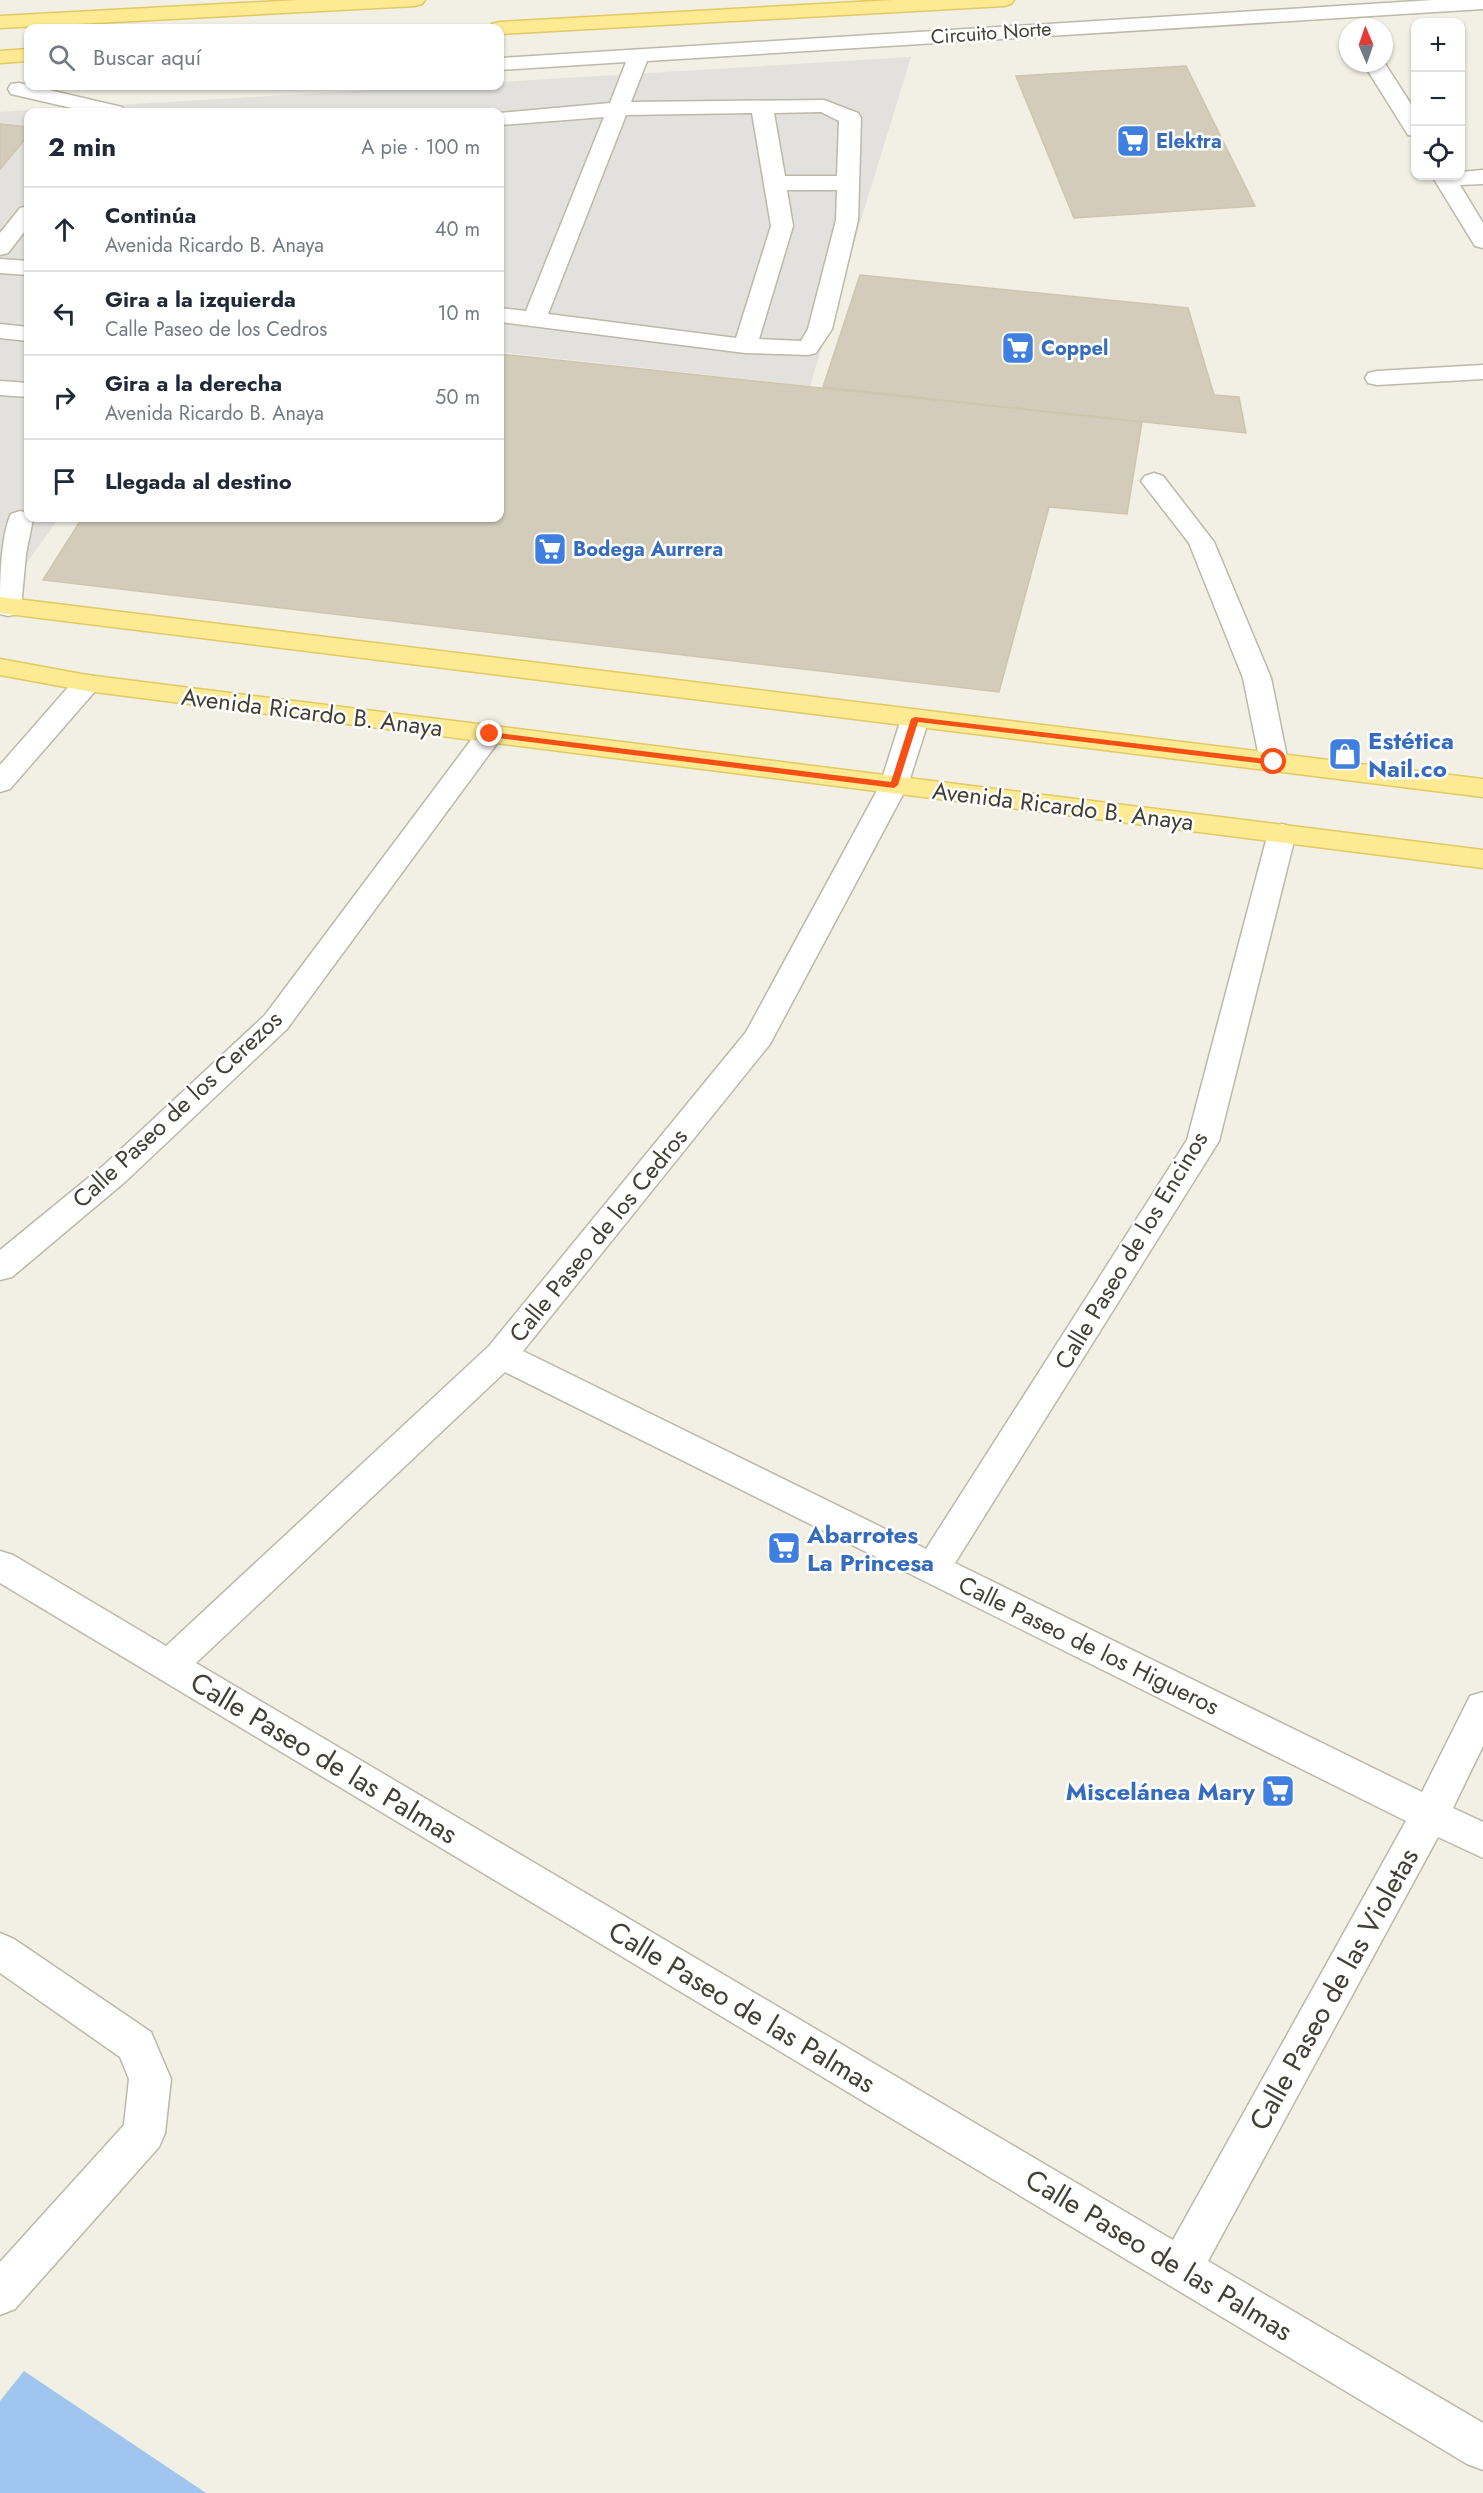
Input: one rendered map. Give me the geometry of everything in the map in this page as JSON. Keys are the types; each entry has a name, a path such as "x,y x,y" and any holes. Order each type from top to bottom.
{"main road":[{"path":"0,22 415,0"},
{"path":"504,28 1004,0"},
{"path":"0,57 24,55"},
{"path":"4,607 1483,788"},
{"name":"Avenida Ricardo B. Anaya","path":"0,667 87,683 1483,859"}],"street":[{"name":"Circuito Norte","path":"1356,18 1483,3"},
{"name":"Circuito Norte","path":"504,63 1339,19"},
{"path":"536,318 639,56"},
{"path":"1380,72 1413,126"},
{"path":"9,89 24,88"},
{"path":"9,89 96,108"},
{"path":"504,119 617,109 824,106 850,118 847,220 820,329 808,348 745,346 504,315"},
{"path":"745,346 782,226 762,107"},
{"path":"1465,177 1483,177"},
{"path":"1446,180 1483,241"},
{"path":"776,183 848,183"},
{"path":"0,248 24,218"},
{"path":"0,266 24,268"},
{"path":"0,331 24,334"},
{"path":"1377,378 1483,372"},
{"path":"0,388 24,390"},
{"path":"1154,481 1201,542 1257,678 1274,762"},
{"path":"4,607 13,554 16,515"},
{"path":"0,783 87,683"},
{"name":"Calle Paseo de los Cedros","path":"168,1666 501,1355 759,1037 894,785 915,719"},
{"name":"Calle Paseo de los Cerezos","path":"0,1268 115,1173 276,1022 490,734"},
{"name":"Calle Paseo de los Encinos","path":"933,1568 1203,1141 1282,833"},
{"name":"Calle Paseo de los Higueros","path":"501,1355 1483,1841"},
{"name":"Calle Paseo de las Palmas","path":"0,1565 1483,2448"},
{"name":"Calle Paseo de las Violetas","path":"1181,2268 1430,1815 1483,1707"},
{"path":"0,1951 136,2045 150,2079 144,2133 0,2294"}],"shaded area":[{"path":"911,57 810,386 504,352 504,108 67,108 371,90 504,90 504,82"},
{"path":"24,111 24,522 56,522 10,586 0,582 0,112"}],"water":[{"path":"24,2371 206,2493 0,2493 0,2401"}],"building":[{"name":"Elektra","path":"1186,66 1255,206 1074,218 1016,76"},
{"path":"0,124 24,127 24,141 0,169"},
{"name":"Coppel","path":"860,275 1188,308 1214,395 1239,397 1246,433 823,387"},
{"name":"Bodega Aurrera","path":"504,354 1142,422 1127,514 1049,507 999,692 43,580 79,522 504,522"}],"place":[{"name":"Elektra","path":"1133,141"},
{"name":"Coppel","path":"1018,348"},
{"name":"Bodega Aurrera","path":"550,549"},
{"name":"Estética Nail.co","path":"1345,754"},
{"name":"Abarrotes La Princesa","path":"784,1548"},
{"name":"Miscelánea Mary","path":"1278,1791"}],"route":[{"path":"490,734 894,785 915,719 1274,762"}]}
